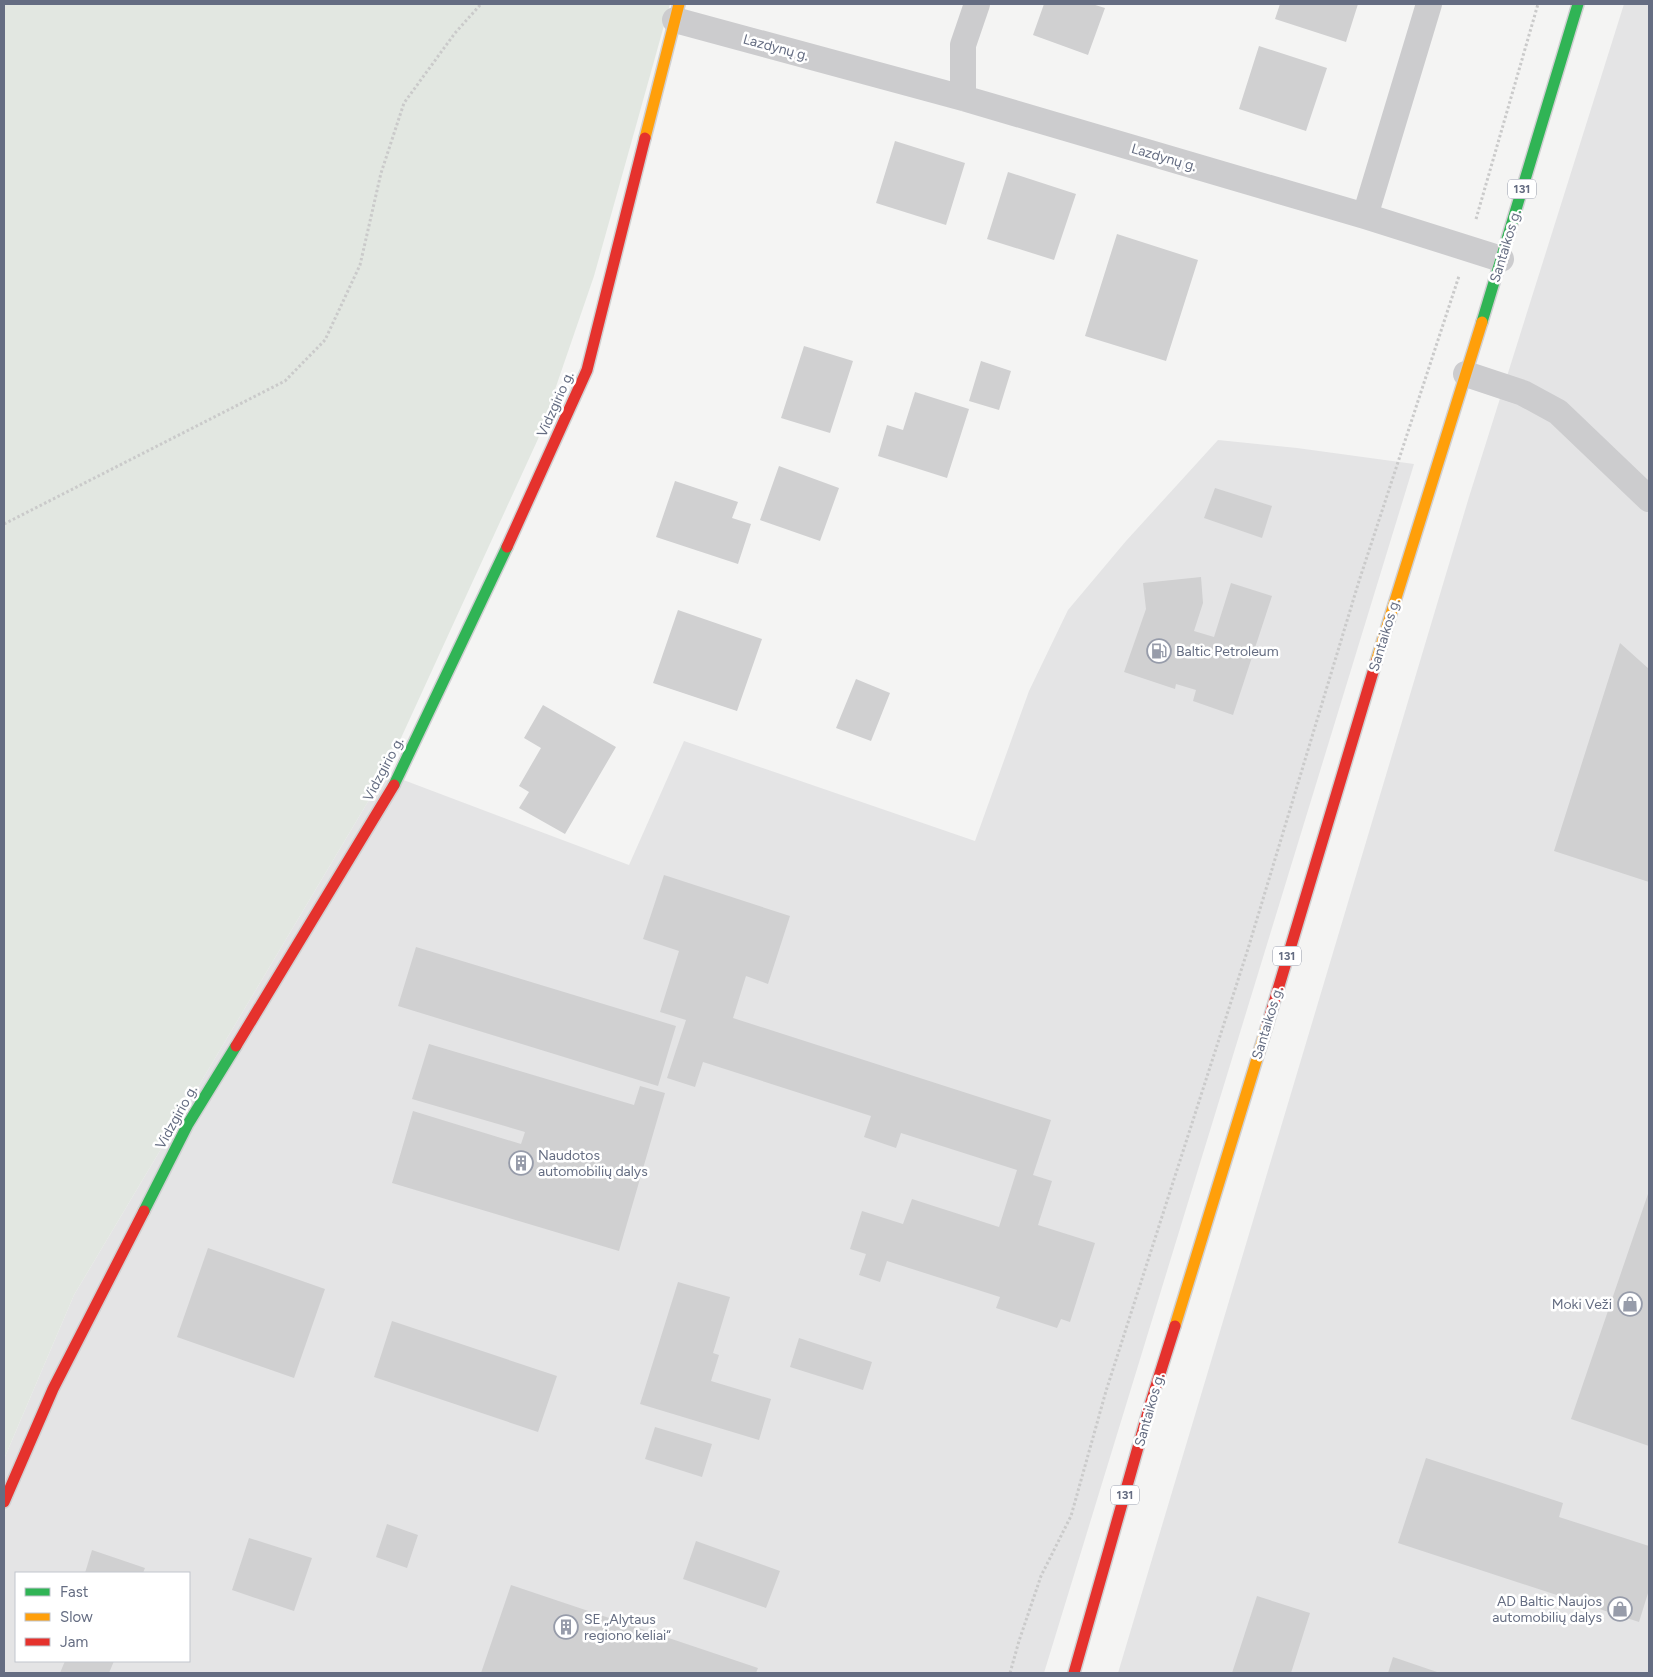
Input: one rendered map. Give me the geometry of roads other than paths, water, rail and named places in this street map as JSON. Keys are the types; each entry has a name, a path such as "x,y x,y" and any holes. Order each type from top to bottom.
{"main road":[{"name":"Santaikos g.","path":"1074,1673 1150,1405 1238,1121 1396,594 1466,374 1578,4"},
{"name":"Vidzgirio g.","path":"4,1502 52,1388 188,1124 395,782 510,540 587,370 677,12"}],"street":[{"path":"964,98 963,45 977,4"},
{"path":"1365,216 1429,4"},
{"name":"Lazdynų g.","path":"677,12 1365,216 1501,259"},
{"path":"1466,374 1524,393 1558,412 1649,498"}],"place":[{"name":"Baltic Petroleum","path":"1159,651"},
{"name":"Naudotos automobilių dalys","path":"521,1163"},
{"name":"Moki Veži","path":"1630,1304"},
{"name":"AD Baltic Naujos automobilių dalys","path":"1620,1609"},
{"name":"SE „Alytaus regiono keliai“","path":"566,1627"}]}
